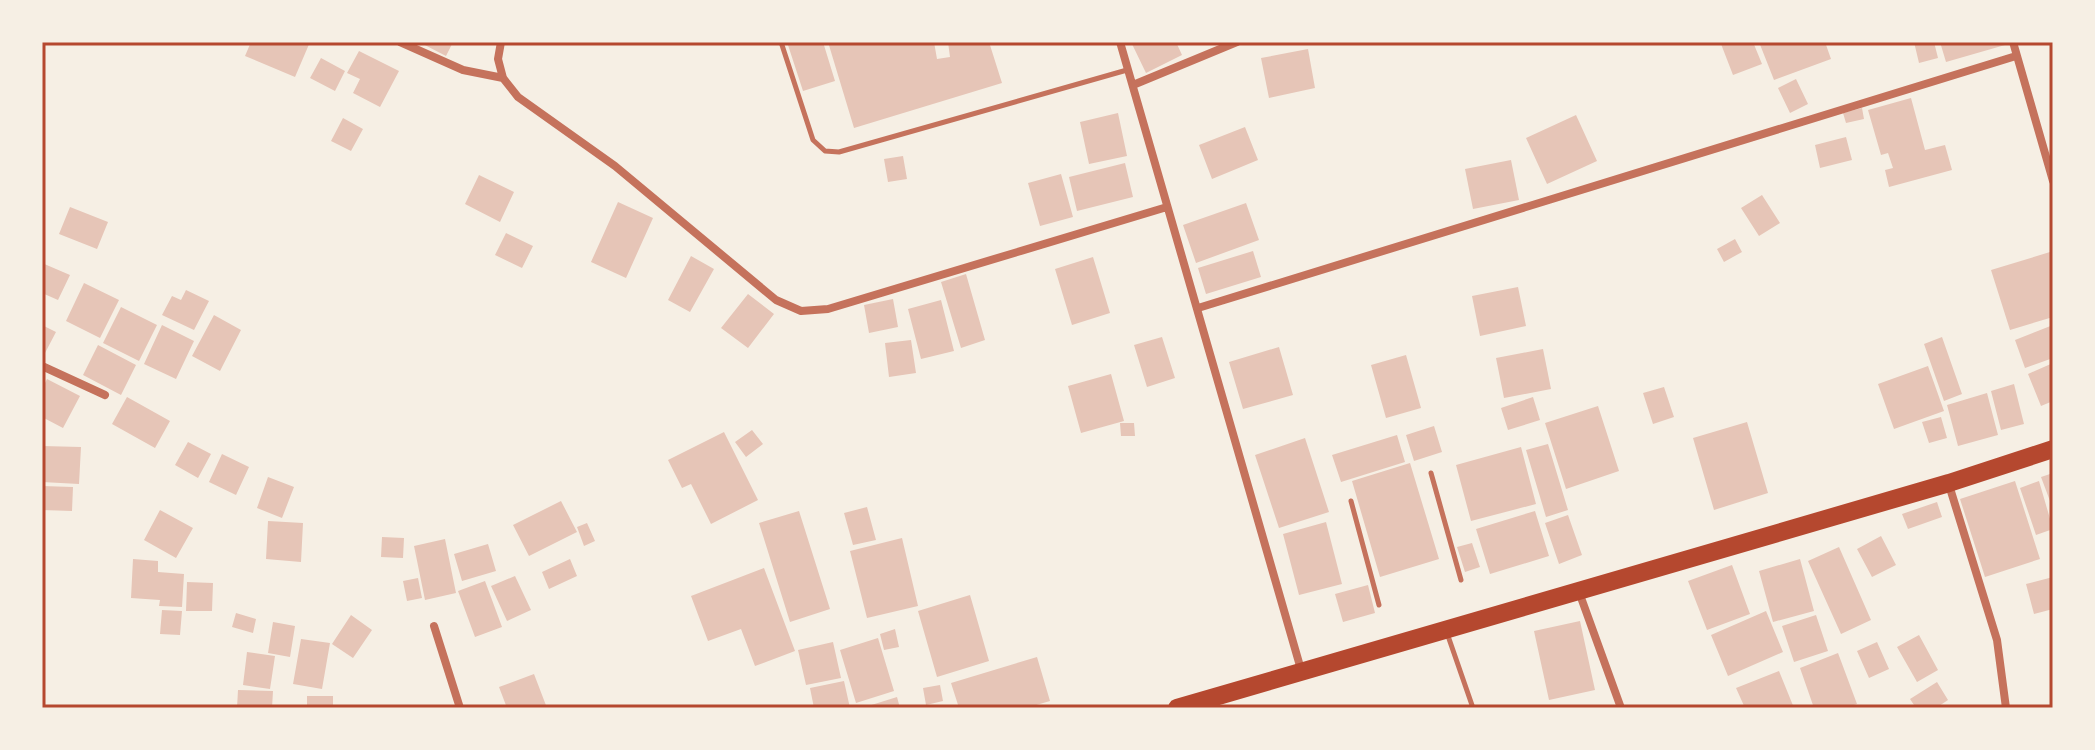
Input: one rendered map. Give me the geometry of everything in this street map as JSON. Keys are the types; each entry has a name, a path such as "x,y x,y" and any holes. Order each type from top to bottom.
{"highway":[{"path":"1177,708 1303,674 1949,483 2053,449"}],"street":[{"path":"400,42 463,70 503,78"},
{"path":"501,42 498,59 503,78 518,97 615,166 776,300 801,311 828,309 1167,207"},
{"path":"1120,42 1303,674"},
{"path":"1133,85 1237,42"},
{"path":"2013,42 2053,181"},
{"path":"1198,308 2016,56"},
{"path":"42,366 105,395"},
{"path":"1949,483 1997,640 2006,708"},
{"path":"1578,591 1621,708"},
{"path":"434,626 460,708"}],"lane":[{"path":"781,42 813,140 825,151 839,152 1128,69"},
{"path":"1431,473 1461,580"},
{"path":"1351,501 1379,605"},
{"path":"1446,630 1473,708"}],"building":[{"path":"251,42 310,42 295,77 245,56"},
{"path":"419,42 453,42 446,56"},
{"path":"787,42 823,42 835,81 803,91"},
{"path":"828,42 934,42 937,59 950,57 948,42 989,42 1002,83 854,128"},
{"path":"1176,42 1182,55 1146,73 1132,44"},
{"path":"1753,42 1762,64 1733,75 1721,44"},
{"path":"1759,42 1825,42 1831,59 1774,80"},
{"path":"1914,42 1934,42 1938,58 1919,63"},
{"path":"1940,42 2004,42 2005,45 1946,62"},
{"path":"1308,49 1315,88 1269,98 1261,58"},
{"path":"359,51 399,71 380,107 353,93 360,79 347,73"},
{"path":"321,58 345,71 335,91 310,78"},
{"path":"1796,79 1808,104 1790,113 1778,88"},
{"path":"1911,98 1925,150 1945,145 1952,170 1889,187 1885,170 1893,168 1888,153 1881,155 1868,110"},
{"path":"1862,108 1864,119 1846,123 1843,113"},
{"path":"1118,113 1127,156 1089,164 1080,122"},
{"path":"1576,115 1597,161 1547,184 1526,138"},
{"path":"343,118 363,129 351,151 331,141"},
{"path":"1245,127 1258,160 1212,179 1199,145"},
{"path":"1846,137 1852,160 1820,168 1815,145"},
{"path":"903,156 907,179 888,182 884,159"},
{"path":"1511,160 1519,200 1473,209 1465,169"},
{"path":"1125,163 1133,197 1077,211 1069,177"},
{"path":"1061,174 1073,217 1040,226 1028,183"},
{"path":"479,175 514,192 500,222 465,204"},
{"path":"1762,195 1780,223 1759,236 1741,208"},
{"path":"618,202 653,218 626,278 591,262"},
{"path":"1246,203 1259,240 1196,263 1183,225"},
{"path":"70,207 108,222 97,249 59,234"},
{"path":"506,233 533,246 522,268 495,255"},
{"path":"1735,239 1742,252 1724,262 1717,249"},
{"path":"1253,251 1261,277 1206,294 1198,268"},
{"path":"2050,252 2053,317 2010,330 1991,270"},
{"path":"691,256 714,269 690,312 668,300"},
{"path":"1093,257 1110,313 1072,325 1055,269"},
{"path":"42,263 70,275 58,300 42,293"},
{"path":"966,274 985,340 961,348 941,282"},
{"path":"84,283 119,300 100,338 66,321"},
{"path":"1518,287 1526,326 1480,336 1472,296"},
{"path":"186,290 209,301 194,330 162,315 172,296 181,300"},
{"path":"748,294 774,314 748,348 721,328"},
{"path":"893,299 898,327 869,333 864,305"},
{"path":"941,300 954,351 921,359 908,309"},
{"path":"121,307 157,325 139,361 103,343"},
{"path":"214,315 241,330 220,371 192,356"},
{"path":"42,325 56,332 45,353 42,351"},
{"path":"162,325 194,341 176,379 144,364"},
{"path":"2053,325 2053,358 2025,368 2015,340"},
{"path":"1162,337 1175,378 1147,387 1134,345"},
{"path":"1942,337 1962,394 1944,401 1924,344"},
{"path":"911,340 916,373 889,377 885,343"},
{"path":"98,345 136,365 121,395 83,375"},
{"path":"1279,347 1293,395 1243,409 1229,362"},
{"path":"1543,349 1551,389 1504,398 1496,358"},
{"path":"1406,355 1421,408 1386,418 1371,365"},
{"path":"2053,363 2053,401 2041,406 2028,374"},
{"path":"1928,366 1944,411 1894,429 1878,384"},
{"path":"1111,374 1124,421 1081,433 1068,386"},
{"path":"47,379 80,396 63,428 42,417 42,389"},
{"path":"2014,384 2024,424 2001,430 1991,391"},
{"path":"1664,387 1674,417 1653,424 1643,393"},
{"path":"1987,393 1998,435 1958,446 1947,405"},
{"path":"127,397 170,421 155,448 112,424"},
{"path":"1533,397 1540,420 1508,430 1501,408"},
{"path":"1598,406 1619,471 1566,489 1545,423"},
{"path":"1941,417 1947,438 1929,443 1922,422"},
{"path":"1747,422 1768,493 1714,510 1693,438"},
{"path":"1120,423 1134,423 1135,436 1121,436"},
{"path":"1434,426 1442,452 1414,461 1406,435"},
{"path":"752,430 763,444 746,457 735,442"},
{"path":"724,432 758,500 711,524 691,484 682,488 668,460"},
{"path":"1397,435 1405,462 1341,482 1332,455"},
{"path":"1305,438 1329,512 1279,528 1255,455"},
{"path":"188,442 211,454 198,478 175,465"},
{"path":"1548,444 1568,510 1546,517 1526,450"},
{"path":"42,446 81,447 79,484 42,482"},
{"path":"1521,447 1536,504 1471,521 1456,465"},
{"path":"222,454 249,467 236,495 209,482"},
{"path":"1410,463 1439,559 1380,577 1352,481"},
{"path":"2053,473 2053,500 2050,501 2041,477"},
{"path":"268,477 294,487 282,518 257,508"},
{"path":"2015,481 2040,559 1985,577 1960,499"},
{"path":"2039,481 2053,529 2036,535 2020,488"},
{"path":"42,486 73,487 72,511 42,510"},
{"path":"561,501 577,532 529,556 513,525"},
{"path":"1937,502 1942,517 1908,529 1902,514"},
{"path":"867,507 876,540 853,545 844,513"},
{"path":"160,510 193,528 176,558 144,540"},
{"path":"799,511 830,609 790,622 759,523"},
{"path":"1535,511 1549,556 1490,574 1476,529"},
{"path":"1568,515 1582,555 1559,564 1545,523"},
{"path":"268,521 303,523 301,562 266,559"},
{"path":"1326,522 1342,584 1299,595 1283,534"},
{"path":"587,523 595,541 584,546 577,527"},
{"path":"1881,536 1896,565 1872,577 1857,549"},
{"path":"382,537 404,538 403,558 381,557"},
{"path":"902,538 918,606 867,618 850,551"},
{"path":"445,539 456,593 425,600 414,546"},
{"path":"1472,543 1480,567 1465,572 1457,547"},
{"path":"488,544 496,571 462,581 454,554"},
{"path":"1839,547 1871,620 1841,634 1808,561"},
{"path":"133,559 158,561 158,572 184,574 182,607 159,606 160,600 131,598"},
{"path":"570,559 577,576 549,589 542,572"},
{"path":"1800,559 1814,611 1773,622 1759,571"},
{"path":"1732,565 1750,614 1707,630 1688,581"},
{"path":"764,568 795,651 755,666 741,629 708,641 691,596"},
{"path":"515,576 531,610 507,621 491,586"},
{"path":"2053,577 2053,609 2034,614 2026,584"},
{"path":"418,578 422,598 407,601 403,581"},
{"path":"485,581 502,627 475,637 458,591"},
{"path":"187,582 213,583 212,611 186,611"},
{"path":"1368,585 1375,613 1343,622 1335,594"},
{"path":"970,595 989,661 937,677 918,611"},
{"path":"162,610 182,611 180,635 160,634"},
{"path":"1766,611 1783,652 1728,676 1711,635"},
{"path":"236,613 256,619 253,633 232,627"},
{"path":"351,615 372,630 353,658 332,644"},
{"path":"1816,615 1828,651 1794,662 1782,626"},
{"path":"1580,621 1595,690 1549,700 1534,631"},
{"path":"273,622 295,626 290,657 268,653"},
{"path":"895,629 899,647 884,650 880,634"},
{"path":"1919,635 1938,670 1917,682 1897,647"},
{"path":"878,638 894,691 856,703 840,650"},
{"path":"301,639 330,643 322,689 293,684"},
{"path":"833,642 841,678 806,685 798,650"},
{"path":"1877,642 1889,669 1869,678 1857,651"},
{"path":"247,652 275,656 270,689 243,685"},
{"path":"1838,653 1857,704 1845,708 1814,708 1800,668"},
{"path":"1037,657 1050,701 1026,708 959,708 951,683"},
{"path":"1779,671 1794,708 1745,708 1736,688"},
{"path":"534,674 547,708 507,708 499,687"},
{"path":"844,681 850,708 814,708 810,688"},
{"path":"1937,682 1948,700 1936,708 1916,708 1910,699"},
{"path":"940,685 943,701 926,705 923,688"},
{"path":"238,690 273,691 272,708 237,708"},
{"path":"307,696 333,696 333,708 307,708"},
{"path":"897,697 900,708 865,708 865,707"}]}
